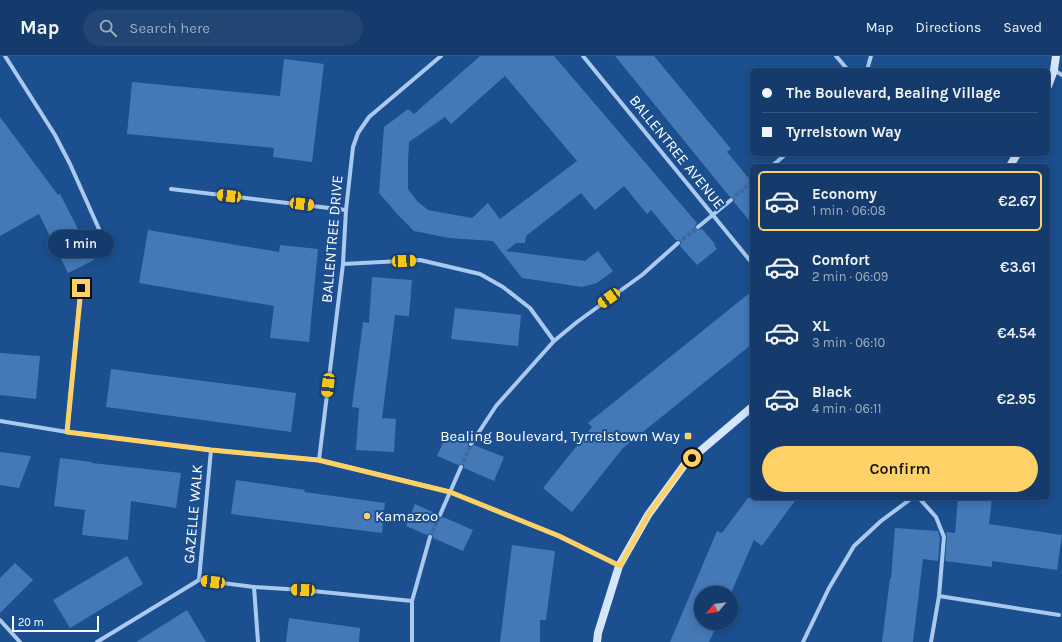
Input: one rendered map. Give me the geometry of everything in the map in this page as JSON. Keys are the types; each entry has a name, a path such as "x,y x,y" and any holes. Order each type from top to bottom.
{"street":[{"path":"5,56 55,135 70,164 107,247"},
{"name":"BALLENTREE DRIVE","path":"318,460 343,264 346,210 353,147 358,133 369,117 441,56"},
{"name":"BALLENTREE AVENUE","path":"582,56 750,261"},
{"path":"836,56 846,68"},
{"path":"868,68 871,56"},
{"path":"1050,81 1054,70 1056,56"},
{"path":"1054,70 1062,75"},
{"path":"774,164 784,156"},
{"path":"171,189 346,210"},
{"path":"698,227 731,200"},
{"path":"471,444 496,406 554,341 577,322 642,275 678,243"},
{"path":"343,264 420,260 480,274 503,287 530,308 554,341"},
{"path":"67,432 81,288"},
{"path":"597,642 598,633 620,566 648,515 685,464 750,409"},
{"path":"0,421 67,432 211,450 318,460 450,492 559,536 620,566"},
{"name":"GAZELLE WALK","path":"199,580 211,450"},
{"path":"440,515 461,467"},
{"path":"803,642 829,588 854,546 881,521 909,500"},
{"path":"921,500 936,517 944,537 939,596 931,642"},
{"path":"412,642 412,601 430,536"},
{"path":"97,642 199,580 254,587 303,590 412,601"},
{"path":"254,587 258,642"},
{"path":"939,596 1059,615"},
{"path":"0,620 20,642"}],"building":[{"path":"480,56 554,56 697,223 695,226 696,229 702,229 715,244 714,245 717,249 697,265 680,246 680,240 676,240 651,210 647,214 624,186 595,210 581,193 526,236 525,243 516,243 506,251 585,261 598,251 613,271 597,283 582,287 522,278 493,241 449,238 414,231 379,193 384,127 408,109 414,114","holes":["505,76 577,161 500,219 488,203 472,218 428,210 417,201 408,189 409,142 445,117 451,124"]},
{"path":"615,56 654,56 731,149 727,152 750,180 750,222 734,202 734,198 730,197"},
{"path":"284,59 324,64 312,162 273,157 274,148 127,134 132,82 280,96"},
{"path":"0,117 58,195 60,194 94,260 68,273 39,214 0,236"},
{"path":"148,230 279,252 280,245 318,249 309,342 270,338 274,306 139,283"},
{"path":"372,277 412,280 409,316 395,315 382,418 396,419 394,452 356,450 359,408 352,407 363,322 369,323"},
{"path":"750,293 750,346 623,448 572,512 543,488 592,427 588,423"},
{"path":"455,308 521,315 518,346 451,339"},
{"path":"0,353 40,356 36,399 0,395"},
{"path":"111,369 296,393 291,432 106,407"},
{"path":"447,434 468,442 469,447 474,445 504,457 494,481 464,468 464,465 462,464 458,465 437,456"},
{"path":"0,452 31,456 19,488 0,485"},
{"path":"60,458 181,473 176,508 131,501 128,540 82,535 85,510 54,506"},
{"path":"236,480 305,490 304,492 385,503 382,533 231,514"},
{"path":"748,498 750,498 750,500 796,500 762,546 754,540 734,586 694,586 694,630 715,630 709,642 670,642 717,531 722,533"},
{"path":"958,500 992,500 989,524 1062,535 1057,570 992,561 992,567 945,561 946,532 955,533"},
{"path":"415,504 437,514 437,517 439,518 443,517 473,530 463,551 433,538 431,534 427,535 406,526"},
{"path":"895,528 938,531 940,538 938,561 923,559 913,642 882,642 890,578 891,579"},
{"path":"512,545 555,551 546,620 540,620 540,642 500,642"},
{"path":"127,556 143,584 70,628 53,600"},
{"path":"15,563 33,580 0,613 0,578"},
{"path":"187,610 206,642 136,642"},
{"path":"289,618 360,628 359,642 286,642"}],"tunnel":[{"path":"731,200 750,184"},
{"path":"678,243 698,227"},
{"path":"461,467 471,444"},
{"path":"430,537 440,515"}],"place":[{"name":"Bealing Boulevard, Tyrrelstown Way","path":"688,436"},
{"name":"Kamazoo","path":"367,516"}],"route":[{"path":"81,288 67,432 211,450 318,460 450,492 559,536 620,566 648,515 685,464 692,458"}]}
